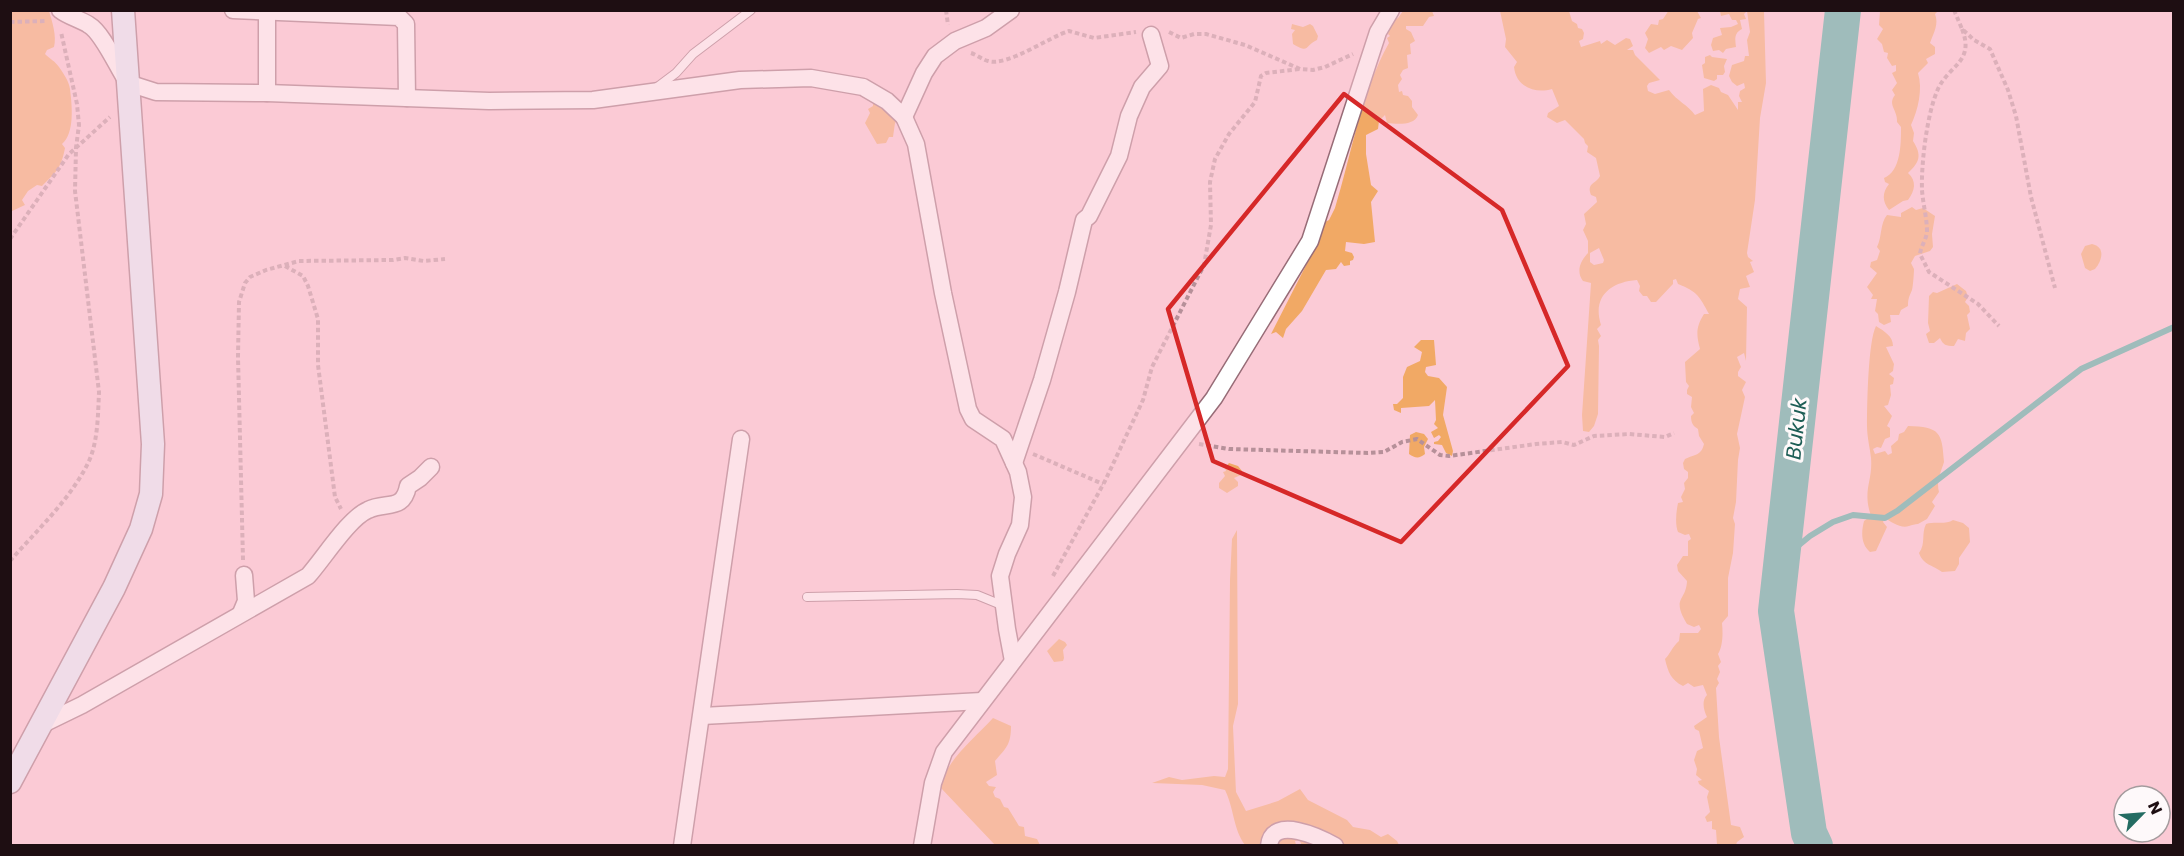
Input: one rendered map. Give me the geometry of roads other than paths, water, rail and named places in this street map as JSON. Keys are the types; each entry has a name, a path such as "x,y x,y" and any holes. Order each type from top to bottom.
{"street":[{"path":"10,782 114,588 141,529 151,494 153,444 123,10"},
{"path":"233,10 404,16 407,98"},
{"path":"904,117 924,73 935,56 955,41 986,28 1011,10"},
{"path":"922,846 933,783 944,752 1214,398 1310,241 1378,32 1391,10"},
{"path":"267,12 267,93"},
{"path":"57,17 69,17 90,25 101,36 128,92"},
{"path":"1013,661 1000,576 1020,525 1023,497 1017,455 1039,391 1067,292 1084,220 1089,216 1119,156 1129,116 1142,87 1160,66 1151,35"},
{"path":"128,92 267,93 489,101 593,100 740,80 811,78 863,87 887,101 904,117 916,144 943,293 969,409 973,419 1003,439 1017,455"},
{"path":"682,846 741,439"},
{"path":"43,724 82,705 308,576 350,523 368,510 400,503 406,495 408,486 430,467"},
{"path":"241,613 246,601 244,575"},
{"path":"702,716 982,701"},
{"path":"1269,846 1275,834 1285,830 1313,834 1335,846"}],"lane":[{"path":"651,92 676,73 693,54 751,10"},
{"path":"807,597 957,594 977,595 1004,606"}],"waterway":[{"name":"Bukuk","path":"1815,846 1809,833 1776,611 1843,10"},
{"path":"1782,559 1810,536 1833,522 1853,515 1885,518 1897,511 2081,369 2174,327"}]}
